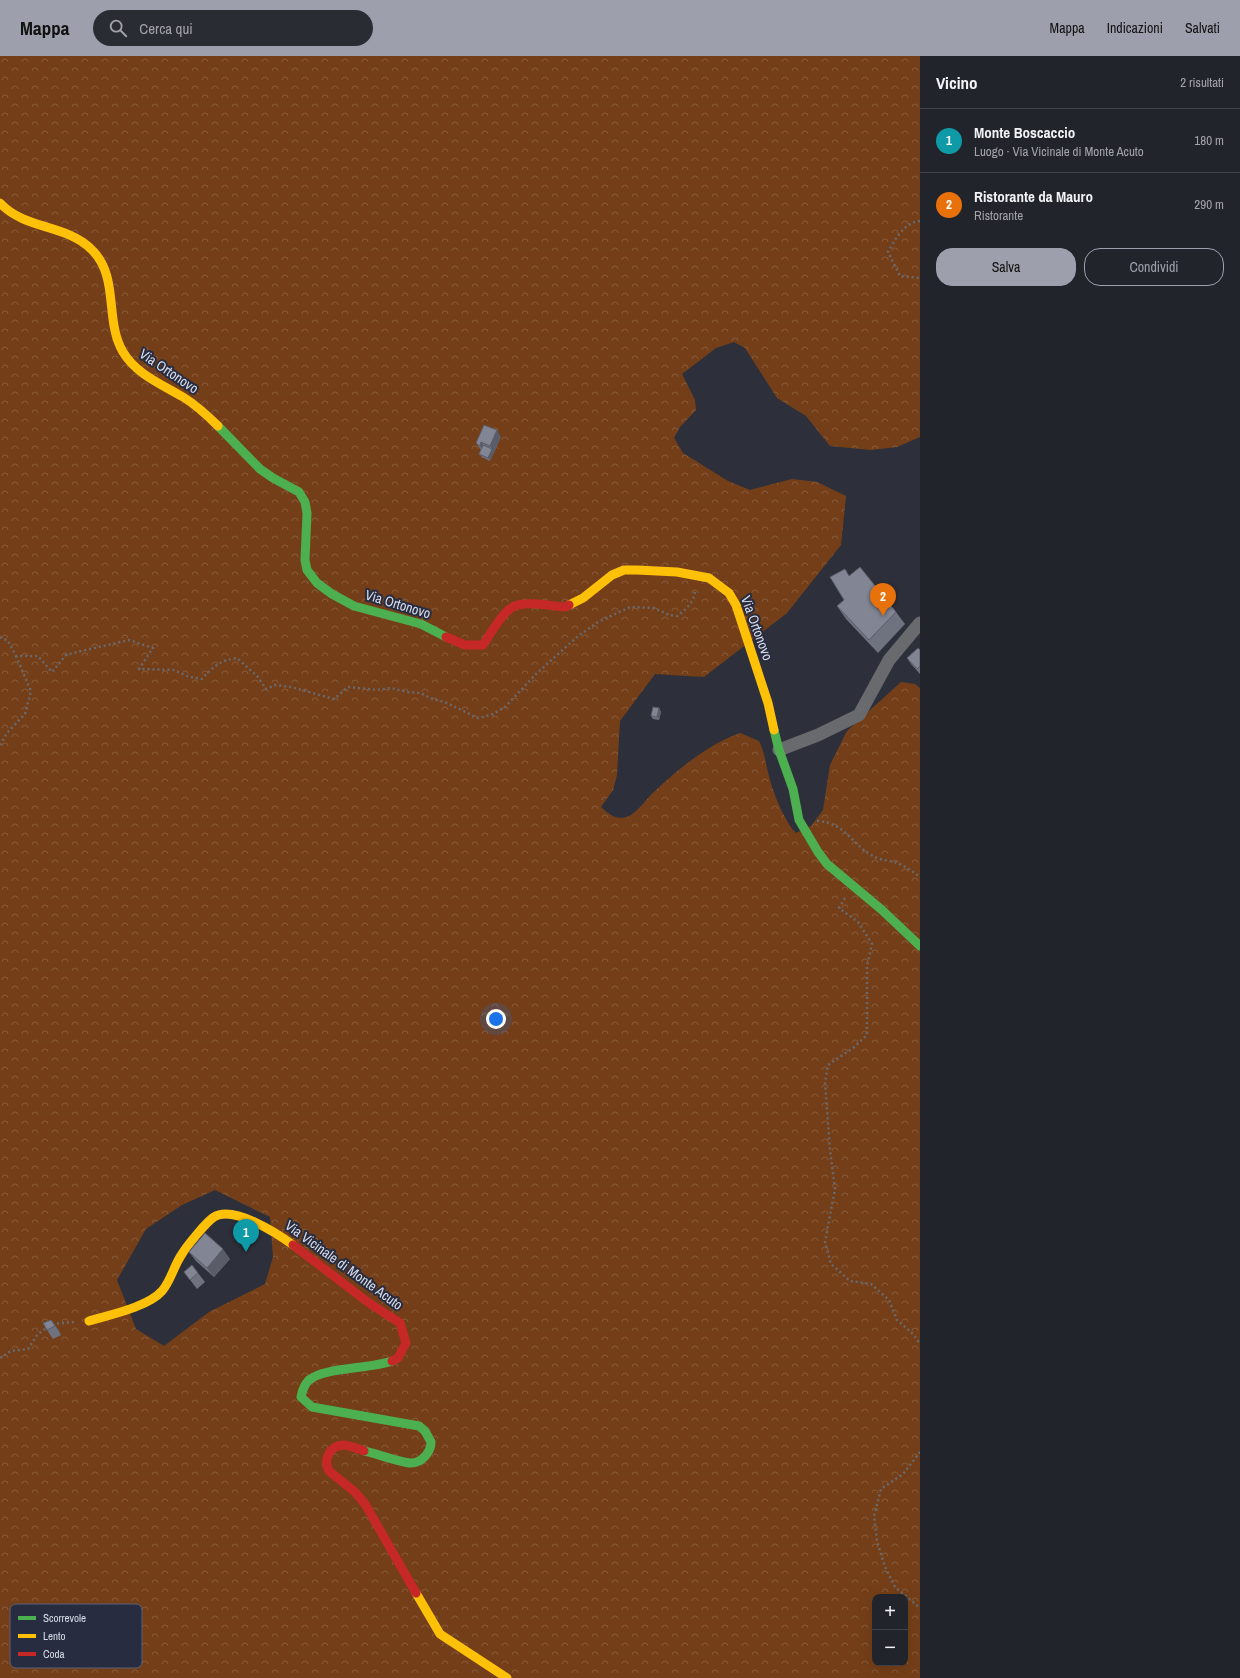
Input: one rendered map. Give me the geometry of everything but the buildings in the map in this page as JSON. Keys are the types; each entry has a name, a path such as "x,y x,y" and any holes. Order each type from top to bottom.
{"street":[{"name":"Via Ortonovo","path":"0,203 10,214 30,223 79,240 92,249 102,261 108,277 115,334 121,350 129,362 152,379 192,403 260,470 281,483 298,490 306,501 306,566 312,578 328,591 354,606 420,624 431,628 458,644 471,648 482,645 506,612 514,606 529,604 565,607 583,598 612,575 624,570 677,572 709,578 728,593 736,605 768,703 779,750 793,788 799,820 822,858 882,910 920,946"},
{"path":"779,750 818,736 858,715 889,660 920,623"},
{"name":"Via Vicinale di Monte Acuto","path":"89,1321 148,1302 162,1291 182,1253 213,1217 224,1213 256,1222 277,1233 369,1303 400,1323 406,1343 398,1358 389,1362 318,1375 310,1379 303,1387 301,1397 312,1407 419,1426 428,1433 432,1441 431,1449 421,1460 411,1463 343,1445 335,1447 329,1452 326,1467 355,1492 365,1504 440,1634 507,1678"}],"path":[{"path":"920,221 916,221 900,232 888,252 900,276 920,278"},
{"path":"16,656 38,656 52,672 66,655 129,640 154,648 139,669 174,670 190,677 202,679 212,667 228,659 237,658 257,676 266,688 275,685 291,687 334,699 348,688 377,690 391,688 421,693 430,698 447,703 478,718 491,715 505,707 536,674 577,637 598,622 630,607 654,608 669,615 677,616 695,596 695,575"},
{"path":"0,637 8,641 31,691 25,714 7,732 0,745"},
{"path":"814,821 824,822 842,829 859,847 874,857 895,862 909,868 920,877"},
{"path":"851,884 840,908 858,922 872,944 868,966 868,1035 853,1048 828,1065 825,1084 830,1150 835,1189 825,1242 831,1264 850,1281 871,1284 889,1300 897,1320 913,1334 920,1344"},
{"path":"0,1358 10,1351 28,1350 38,1334 54,1323 89,1321"},
{"path":"920,1452 903,1474 881,1489 874,1516 877,1541 895,1587 920,1608"}],"green space":[{"path":"0,56 920,56 920,437 897,447 871,450 830,446 806,416 777,398 745,348 734,342 716,348 682,374 695,400 696,410 680,427 674,438 683,453 728,481 750,490 792,479 817,482 846,496 841,545 787,613 704,677 655,674 620,721 617,775 613,790 601,807 614,817 622,818 631,815 664,783 694,758 728,738 740,733 759,741 777,800 788,822 796,833 811,826 823,810 830,765 847,731 901,682 915,684 920,688 920,1678 0,1678","holes":["215,1190 270,1217 273,1257 265,1284 209,1312 164,1346 136,1329 117,1280 146,1229 182,1205"]}],"traffic: fast":[{"path":"218,426 260,469 299,492 305,502 307,513 305,560 307,570 317,583 332,594 354,606 421,624 446,637"},
{"path":"774,730 779,750 793,789 799,820 818,852 827,864 882,910 920,946"},
{"path":"364,1451 401,1461 415,1463 428,1453 431,1442 425,1431 419,1426 312,1407 301,1397 303,1390 309,1380 325,1373 336,1370 372,1366 392,1361"}],"traffic: slow":[{"path":"0,203 10,212 21,218 70,235 91,249 100,260 106,272 117,339 128,360 150,378 192,403 218,426"},
{"path":"569,605 583,598 612,575 624,570 677,572 709,578 729,593 736,605 768,703 774,730"},
{"path":"89,1321 128,1310 156,1297 165,1287 179,1258 188,1246 211,1219 222,1214 243,1217 255,1222 293,1245"},
{"path":"416,1593 440,1634 507,1678"}],"traffic: jam":[{"path":"446,637 465,645 483,645 501,617 510,608 527,604 565,607 569,605"},
{"path":"293,1245 369,1303 400,1323 406,1343 398,1358 392,1361"},
{"path":"364,1451 343,1445 338,1446 328,1454 327,1467 329,1471 355,1492 365,1504 416,1593"}],"place":[{"name":"Ristorante da Mauro","path":"883,616"},
{"name":"Monte Boscaccio","path":"246,1252"}]}
